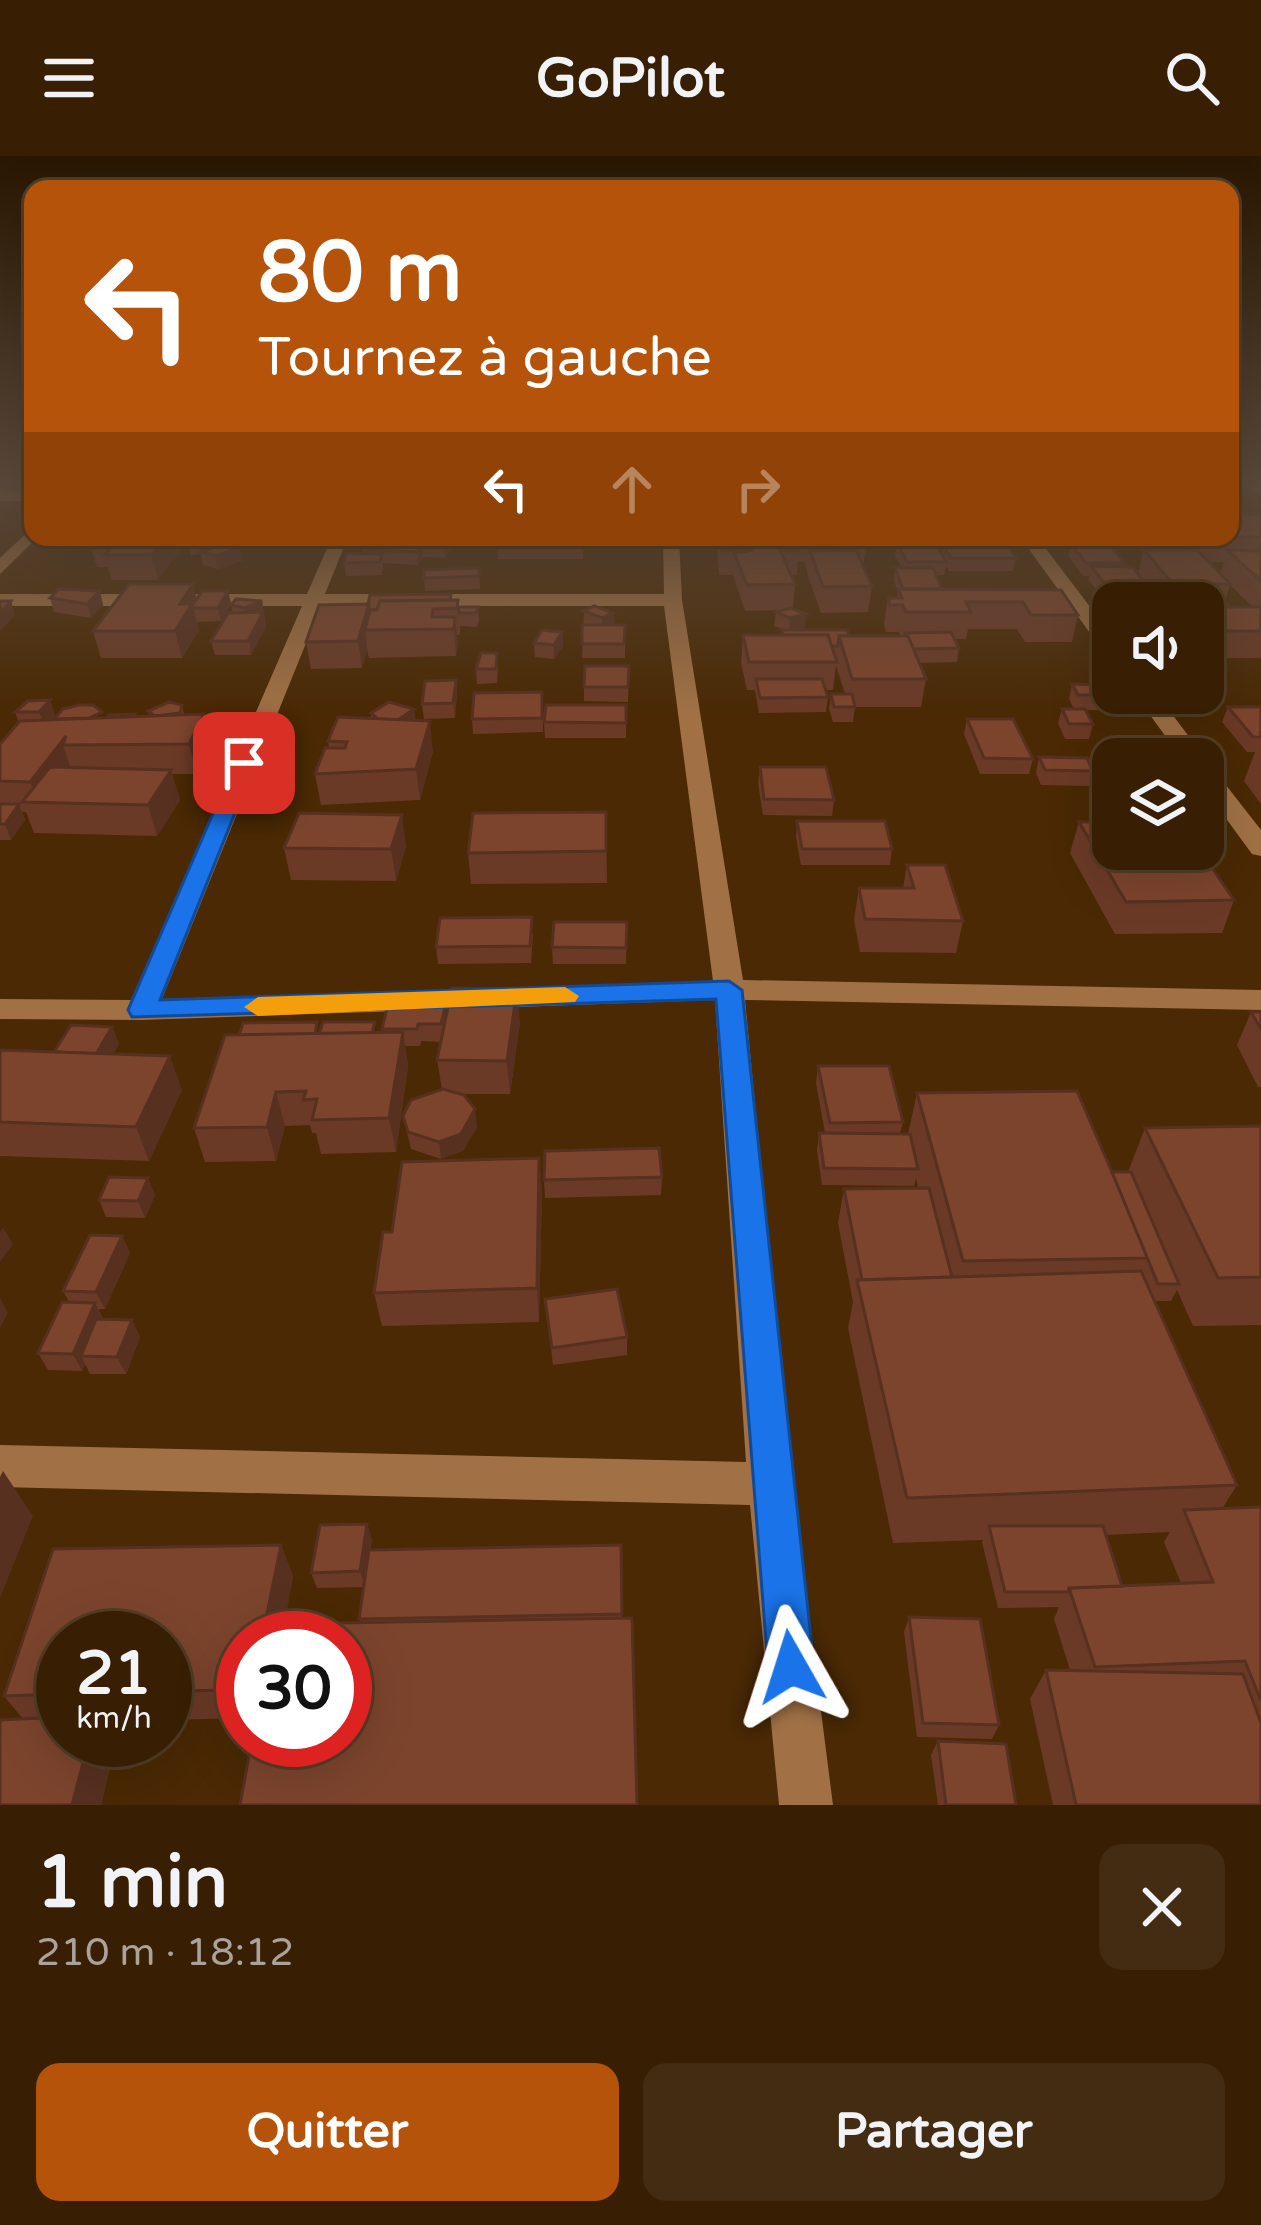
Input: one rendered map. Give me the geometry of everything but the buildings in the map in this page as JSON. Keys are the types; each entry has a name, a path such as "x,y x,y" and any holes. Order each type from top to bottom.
{"street":[{"path":"142,1010 330,560"},
{"path":"672,560 673,600 729,990 770,1484 806,1805"},
{"path":"1045,560 1092,623"},
{"path":"0,599 673,600"},
{"path":"1224,799 1261,848"},
{"path":"0,1009 142,1010 729,990 1261,1000"},
{"path":"0,1466 770,1484"}],"slow traffic":[{"path":"258,1007 565,996"}],"route":[{"path":"244,763 142,1010 729,990 770,1484 791,1667"}]}
